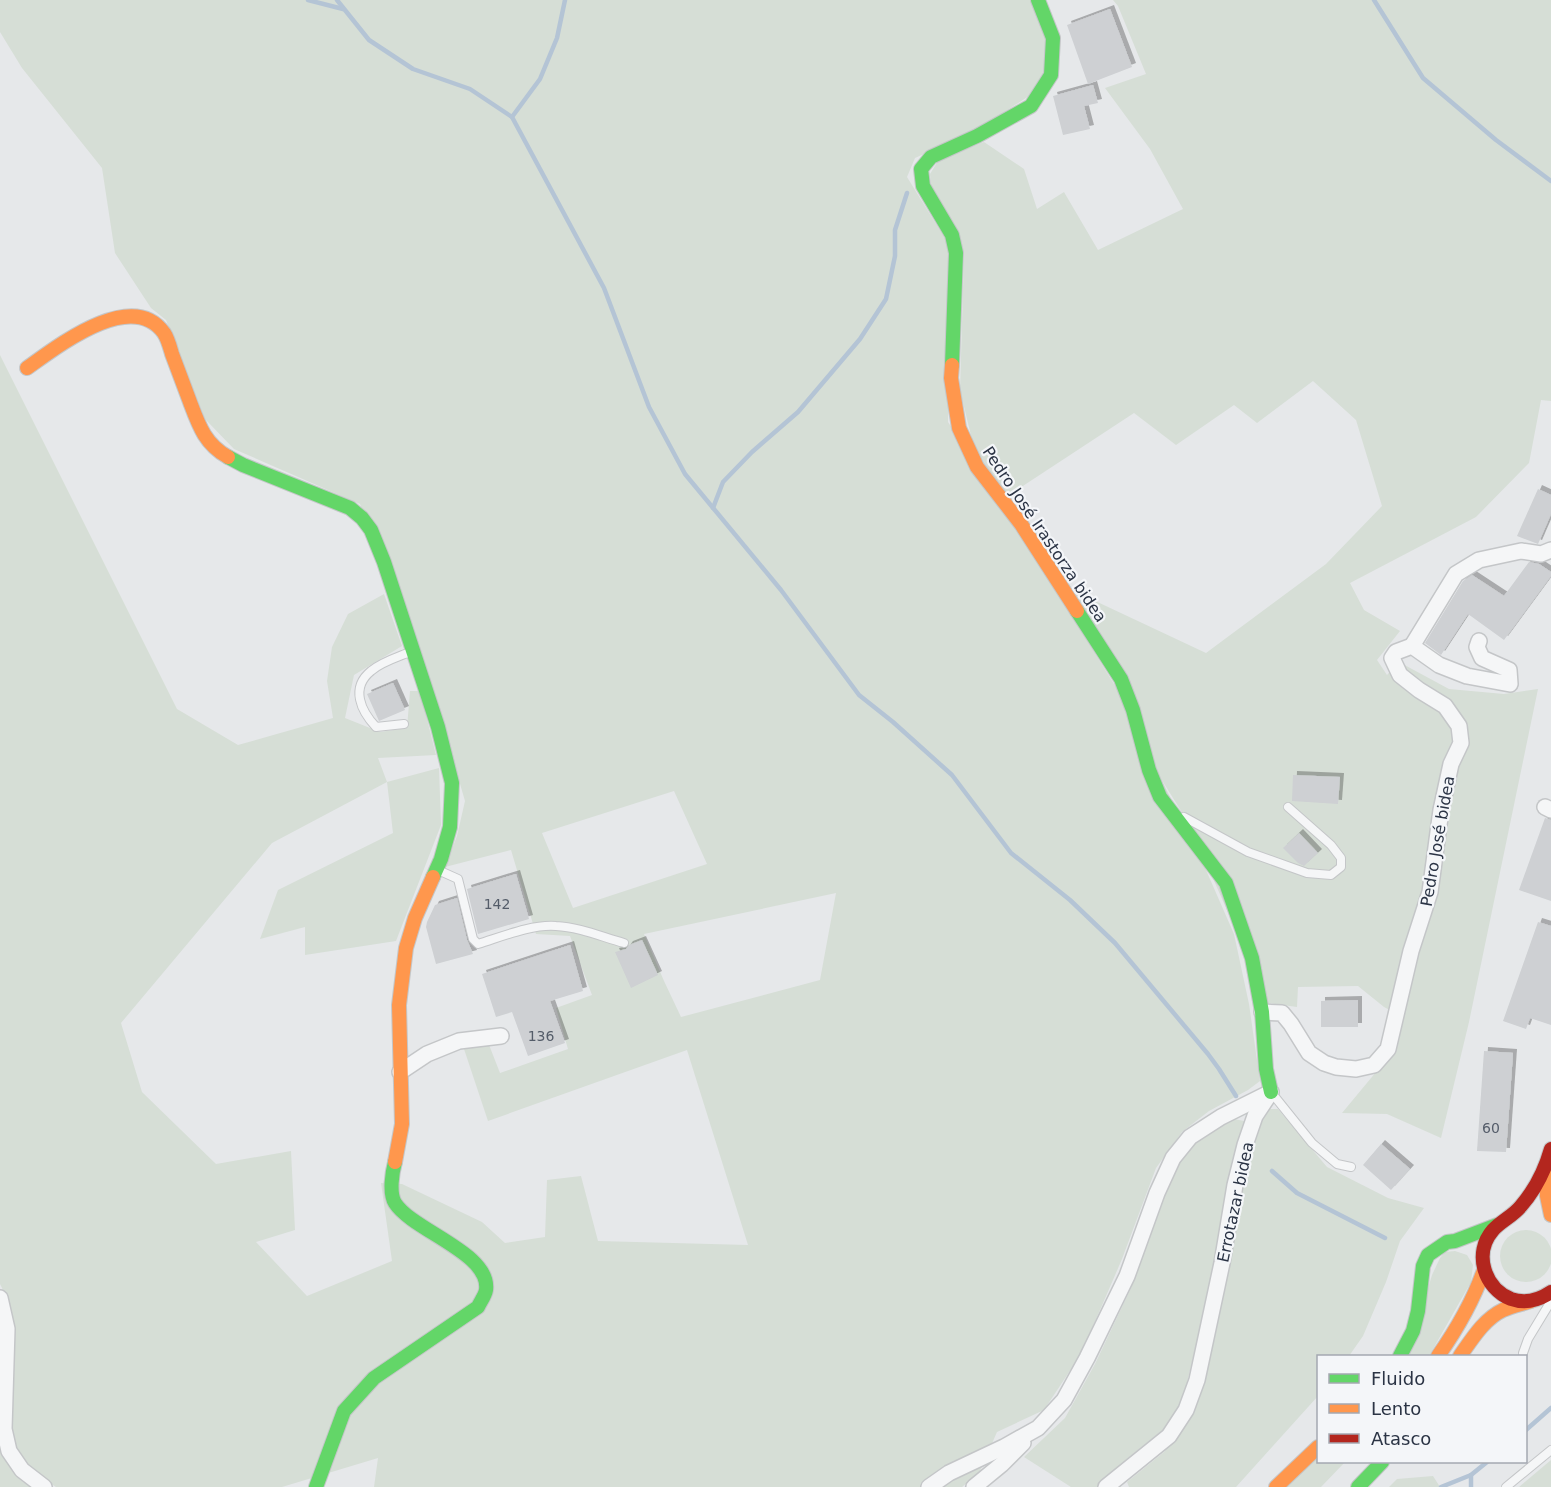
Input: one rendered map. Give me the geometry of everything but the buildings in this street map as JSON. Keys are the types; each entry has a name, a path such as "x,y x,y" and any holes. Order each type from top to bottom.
{"street":[{"name":"Pedro José Irastorza bidea","path":"1038,0 1053,38 1051,75 1031,106 977,136 931,157 921,169 923,186 952,235 956,253 951,378 959,428 977,467 1021,524 1121,679 1133,710 1149,770 1160,797 1226,883 1252,958 1262,1011 1266,1068 1271,1092"},
{"path":"27,368 79,333 110,320 134,315 146,316 160,324 195,416 208,442 218,452 350,508 371,530 384,562 438,727 452,783 450,827 441,859 415,918 406,948 399,1005 402,1124 391,1180 394,1202 413,1221 469,1256 485,1277 486,1291 478,1306 374,1378 344,1411 316,1487"},
{"path":"1479,641 1477,647 1482,658 1509,670 1510,684 1467,676 1439,665 1412,646 1456,574 1479,560 1521,551 1541,554 1551,550"},
{"name":"Pedro José bidea","path":"1262,1011 1282,1013 1309,1053 1336,1068 1356,1069 1374,1065 1388,1049 1411,951 1430,892 1441,810 1451,764 1461,743 1459,726 1444,706 1400,675 1392,658 1396,652 1412,646"},
{"path":"400,1072 427,1054 459,1041 501,1036"},
{"path":"974,1487 1002,1464 1064,1400 1127,1276 1156,1193 1173,1158 1190,1137 1221,1117 1271,1092"},
{"name":"Errotazar bidea","path":"1106,1487 1168,1436 1185,1410 1197,1380 1245,1145 1255,1116 1271,1092"},
{"path":"1401,1355 1413,1331 1418,1311 1423,1266 1428,1255 1447,1242 1455,1241 1518,1215 1543,1218 1547,1196 1549,1155"},
{"path":"1439,1355 1461,1322 1475,1295 1483,1263 1485,1242 1490,1233 1523,1206 1549,1155"},
{"path":"1455,1241 1483,1263 1489,1281 1496,1290 1518,1301 1531,1301"},
{"path":"1461,1355 1477,1332 1501,1311 1545,1297 1551,1292"},
{"path":"0,1298 7,1329 4,1429 9,1451 21,1470 44,1487"},
{"path":"929,1487 948,1473 1038,1428"},
{"path":"1276,1487 1317,1448"},
{"path":"1358,1487 1380,1463"}],"lane":[{"path":"404,724 376,727 366,717 361,707 360,696 362,682 370,671 413,651"},
{"path":"1169,809 1248,852 1307,873 1331,875 1341,867 1341,858 1331,845 1288,807"},
{"path":"436,869 458,879 473,939 478,944 539,926 556,926 584,931 624,943"},
{"path":"1271,1092 1312,1143 1337,1164 1351,1167"},
{"path":"1523,1353 1551,1301"},
{"path":"1506,1487 1551,1450"}],"shaded area":[{"path":"0,0 1030,0 1047,35 1047,67 1032,94 975,131 915,158 907,177 949,245 948,422 1018,529 1117,689 1206,870 1234,934 1249,1004 1260,1081 1209,1111 1182,1132 1156,1168 1122,1259 1081,1354 1044,1410 997,1432 979,1473 962,1487 374,1487 378,1458 282,1487 56,1487 28,1469 12,1441 6,1296 0,1284 0,355 177,709 238,745 333,718 327,681 332,647 348,614 384,594 402,646 354,675 345,718 380,732 407,728 410,691 420,691 436,755 378,758 387,782 272,843 121,1023 142,1092 216,1164 291,1151 295,1230 256,1242 307,1296 392,1261 381,1183 402,1184 482,1222 505,1243 545,1237 547,1180 581,1176 598,1241 748,1245 687,1050 488,1121 461,1040 484,1032 500,1073 568,1049 556,1008 592,995 570,936 536,934 511,850 445,867 457,836 465,801 435,698 360,504 234,449 205,419 166,320 151,308 115,253 102,168 22,68 0,32","holes":["674,791 707,864 573,908 542,833","836,893 820,980 681,1017 644,934"]},
{"path":"1113,0 1551,0 1551,401 1541,400 1529,463 1476,517 1350,583 1364,610 1400,631 1377,660 1387,675 1399,662 1449,689 1504,694 1538,689 1469,1022 1441,1138 1387,1114 1342,1113 1391,1054 1403,1017 1384,1007 1358,986 1298,987 1297,1007 1268,1003 1188,822 1158,774 1074,591 1206,653 1326,564 1382,506 1356,420 1313,381 1257,423 1234,405 1176,445 1134,413 1006,497 975,452 960,390 964,256 931,187 930,174 938,161 984,142 1024,169 1037,209 1064,192 1098,250 1183,209 1150,149 1105,88 1146,74 1118,6"},
{"path":"439,768 441,825 396,941 305,955 305,927 260,939 278,890 393,833 387,782"},
{"path":"1267,1109 1278,1109 1327,1167 1388,1198 1424,1208 1400,1241 1386,1282 1363,1336 1350,1355 1317,1355 1317,1397 1236,1487 1129,1487 1127,1482 1164,1452 1183,1429 1199,1398 1226,1283 1242,1184 1257,1132"},
{"path":"1234,1119 1244,1121 1246,1130 1232,1160 1211,1283 1183,1399 1164,1429 1129,1457 1098,1487 1071,1487 1024,1457 1065,1418 1095,1364 1131,1288 1157,1212 1177,1163 1190,1148 1211,1131"},
{"path":"1521,1230 1531,1230 1545,1237 1552,1256 1545,1275 1531,1282 1521,1282 1511,1278 1504,1271 1500,1261 1500,1251 1504,1241 1511,1234"},
{"path":"1455,1251 1467,1255 1473,1265 1471,1282 1430,1355 1408,1355 1432,1275 1445,1252"},
{"path":"0,1444 2,1456 22,1481 30,1487 0,1487"},
{"path":"1317,1455 1317,1463 1344,1463 1321,1487 1282,1487"},
{"path":"1551,1460 1551,1487 1519,1487"},
{"path":"1433,1476 1440,1487 1389,1487 1397,1479"}],"waterway":[{"path":"308,0 343,9"},
{"path":"337,0 369,40 413,69 470,89 512,117 604,288 649,407 685,474 781,590 859,695 952,775 1011,853 1070,900 1115,943 1208,1054 1236,1096"},
{"path":"512,117 540,79 557,38 565,0"},
{"path":"1374,0 1423,78 1496,140 1551,181"},
{"path":"713,508 723,482 752,452 798,412 860,339 886,299 895,256 895,230 907,193"},
{"path":"1272,1171 1297,1193 1385,1238"},
{"path":"1527,1429 1551,1408"},
{"path":"1441,1487 1471,1475 1486,1463"},
{"path":"1471,1475 1471,1487"}],"traffic: fast":[{"path":"952,365 956,253 952,235 923,186 921,169 931,157 977,136 1031,106 1051,75 1053,38 1038,0"},
{"path":"228,457 350,508 371,530 384,562 438,727 452,783 450,827 433,877"},
{"path":"1077,611 1121,679 1133,710 1149,770 1160,797 1226,883 1252,958 1262,1012 1266,1069 1271,1092"},
{"path":"316,1487 344,1411 374,1378 478,1307 486,1290 484,1277 476,1265 449,1243 404,1213 395,1203 392,1189 395,1162"},
{"path":"1401,1355 1413,1331 1418,1311 1423,1266 1428,1255 1447,1242 1497,1225"},
{"path":"1358,1487 1381,1463"}],"traffic: slow":[{"path":"27,368 95,325 115,318 133,316 150,321 167,338 193,411 204,434 220,452 228,457"},
{"path":"952,365 951,378 959,428 977,467 1021,524 1077,611"},
{"path":"395,1162 402,1124 399,1005 406,948 415,918 433,877"},
{"path":"1547,1164 1547,1196 1551,1215"},
{"path":"1439,1355 1464,1314 1484,1270"},
{"path":"1461,1355 1479,1330 1496,1314 1531,1301"},
{"path":"1276,1487 1317,1448"}],"traffic: jam":[{"path":"1551,1149 1543,1172 1531,1193 1518,1210 1493,1230 1487,1239 1483,1259 1484,1269 1494,1287 1511,1299 1532,1300 1551,1292"}]}
